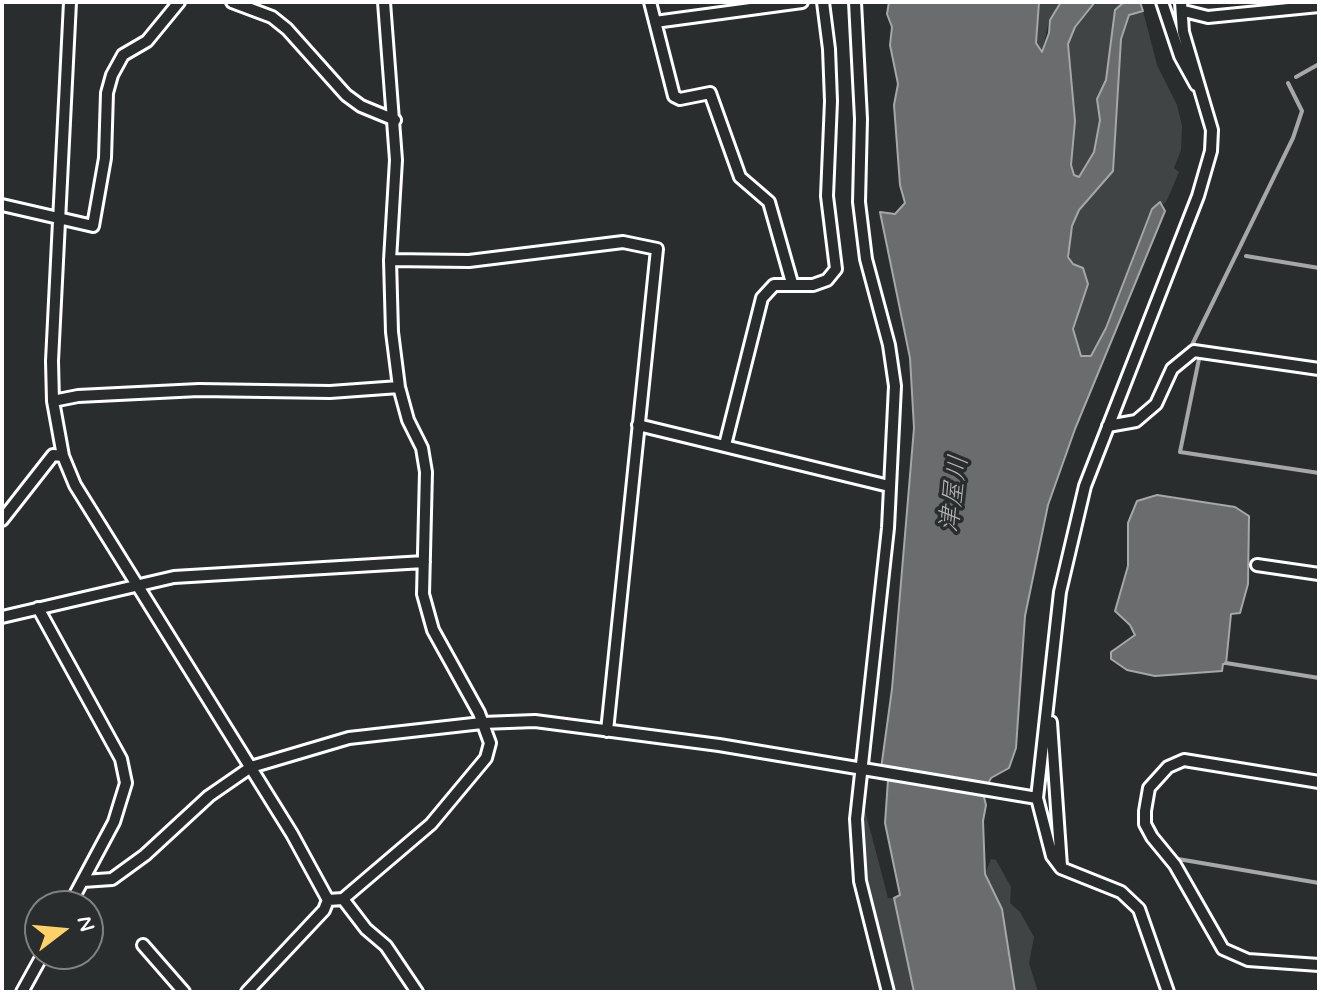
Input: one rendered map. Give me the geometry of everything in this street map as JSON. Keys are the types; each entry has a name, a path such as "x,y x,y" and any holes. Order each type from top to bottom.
{"street":[{"path":"70,2 53,401 63,456 75,485 251,767 324,887 328,900 324,910 247,992"},
{"path":"2,205 93,226 105,158 107,93 112,75 123,55 147,41 179,2"},
{"path":"232,2 272,17 294,36 346,95 361,106 395,120"},
{"path":"328,900 343,899 431,824 486,758 490,743 426,613 426,472 422,448 408,420 399,387 392,332 390,260 395,120 384,2"},
{"path":"650,2 674,96 680,99 710,93 740,177 769,202 792,283"},
{"path":"655,22 802,2"},
{"path":"725,445 762,298 774,285 813,285 827,280 836,269 827,196 830,88 823,2"},
{"path":"855,2 861,119 859,202 866,259 889,345 895,386 888,528 856,819 860,881 888,992"},
{"path":"1162,2 1180,56 1205,99"},
{"path":"1168,992 1147,927 1130,899 1110,886 1061,868 1052,856 1037,798 1060,592 1085,486 1207,172 1212,130 1183,32 1183,6 1208,17 1319,6"},
{"path":"390,260 469,261 623,242 657,249 607,731"},
{"path":"1108,426 1136,421 1156,404 1172,369 1194,351 1319,369"},
{"path":"53,401 78,396 199,390 330,392 399,387"},
{"path":"638,425 889,486"},
{"path":"2,520 53,455 63,456"},
{"path":"2,617 174,577 424,562"},
{"path":"1257,565 1319,574"},
{"path":"38,608 121,759 126,783 123,801 78,890"},
{"path":"1053,653 1051,737 1061,868"},
{"path":"83,881 112,879 145,855 209,796 251,767 349,738 482,723 535,721 719,745 859,771 1037,798"},
{"path":"1319,782 1184,760 1168,767 1149,788 1145,824 1175,865 1223,949 1248,960 1319,965"},
{"path":"343,899 366,929 386,946 417,992"},
{"path":"143,945 184,992"},
{"path":"22,992 34,970"}],"shaded area":[{"path":"1061,2 1049,20 1042,52 1036,43 1039,3"},
{"path":"1095,2 1124,2 1115,10 1106,80 1097,99 1100,120 1094,152 1079,177 1074,175 1071,165 1075,121 1068,44 1075,27"},
{"path":"1143,11 1157,65 1177,105 1182,126 1181,150 1174,168 1179,172 1167,200 1164,204 1160,202 1149,214 1106,328 1091,356 1084,358 1078,354 1073,335 1080,308 1068,248 1075,215 1113,171 1121,39 1129,14"},
{"path":"861,795 888,898 894,898 914,992 892,992 861,861"},
{"path":"991,859 996,860 1011,887 1010,903 1020,912 1034,937 1029,963 1038,992 1015,992 1002,909 985,874"}],"water":[{"name":"津屋川","path":"889,2 1039,2 1036,43 1042,52 1050,20 1061,2 1095,2 1075,27 1068,44 1075,121 1071,165 1074,175 1079,177 1094,152 1100,120 1097,99 1106,80 1115,10 1124,2 1140,2 1143,11 1129,15 1121,39 1113,171 1079,210 1072,226 1068,257 1073,264 1083,268 1088,284 1073,329 1081,356 1091,356 1106,328 1152,209 1160,202 1165,211 1075,429 1048,505 1025,616 1016,748 1009,768 991,778 983,793 986,805 983,821 985,874 1002,909 1015,992 914,992 894,898 900,895 885,823 888,780 881,769 892,689 914,428 910,358 880,212 895,214 905,203 900,185 894,105 898,84 890,45 892,27 887,14"},
{"path":"1157,495 1235,507 1249,516 1248,584 1240,613 1231,614 1226,664 1223,664 1222,671 1155,676 1127,670 1111,659 1111,652 1135,635 1130,625 1115,611 1128,566 1128,523 1137,501"}],"waterway":[{"path":"1296,77 1319,64"},
{"path":"1191,347 1293,138 1302,111 1288,83"},
{"path":"1246,256 1319,268"},
{"path":"1199,359 1180,452 1319,473"},
{"path":"1226,663 1319,678"},
{"path":"1178,859 1319,883"}]}
